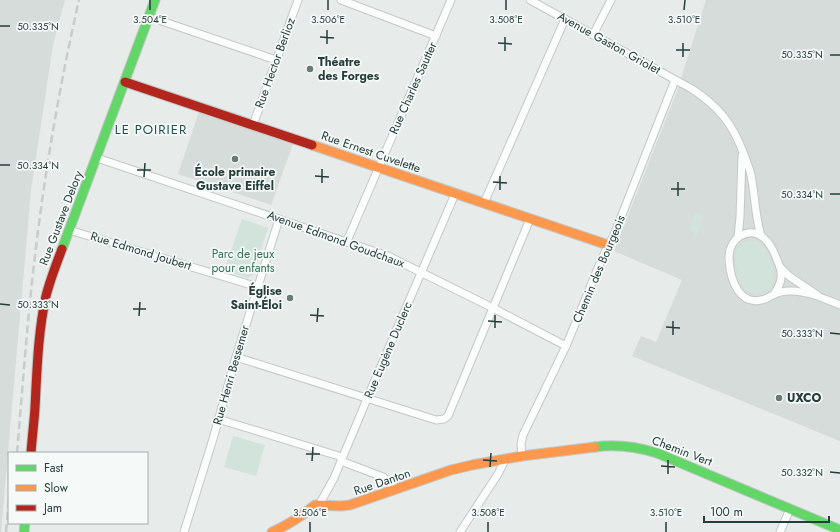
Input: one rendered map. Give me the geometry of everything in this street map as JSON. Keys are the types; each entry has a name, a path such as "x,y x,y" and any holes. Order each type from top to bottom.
{"street":[{"name":"Rue Gustave Delory","path":"31,452 37,364 44,305 51,279 156,0"},
{"name":"Rue Hector Berlioz","path":"253,125 298,0"},
{"path":"341,0 436,36"},
{"name":"Rue Charles Sautter","path":"347,241 451,0"},
{"name":"Avenue Gaston Griolet","path":"530,0 692,89 703,96 722,114 736,134 751,174 757,221 761,236"},
{"path":"593,35 611,0"},
{"path":"150,17 276,60"},
{"path":"484,203 565,19"},
{"name":"Chemin des Bourgeois","path":"522,456 521,444 523,435 566,346 602,258 614,235 675,80"},
{"name":"Rue Ernest Cuvelette","path":"125,82 608,245"},
{"path":"738,238 742,150"},
{"name":"Avenue Edmond Goudchaux","path":"97,158 279,218 388,256 566,346"},
{"name":"Rue Eugène Duclerc","path":"320,505 332,483 455,194"},
{"name":"Rue Henri Bessemer","path":"184,532 279,218"},
{"path":"236,357 436,420 442,420 448,416 530,219"},
{"name":"Rue Edmond Joubert","path":"69,230 258,287"},
{"path":"774,294 781,282 782,277 773,249 761,236 752,233 744,234 733,243 729,255 732,281 736,290 743,296 756,301 766,299 774,294 785,292 795,292 821,297"},
{"path":"780,267 789,276 821,297 840,306"},
{"path":"218,419 342,459 383,477 397,489"},
{"name":"Chemin Vert","path":"506,458 601,446 641,448 657,453 840,530"},
{"path":"460,532 498,474 506,458"},
{"name":"Rue Danton","path":"320,505 350,506 458,468 506,458"},
{"path":"272,532 298,518 313,506 320,505"},
{"path":"780,532 790,509"}],"shaded area":[{"path":"0,0 65,0 53,45 31,190 0,532"},
{"path":"706,0 840,0 840,441 632,356 641,336 656,342 682,280 614,251 677,91"},
{"name":"École primaire Gustave Eiffel","path":"199,112 293,144 271,205 178,174"}],"green space":[{"path":"695,212 704,215 697,236 689,229"},
{"name":"Parc de jeux pour enfants","path":"242,219 268,228 253,275 248,278 224,271"},
{"path":"750,240 756,241 766,250 774,275 773,284 771,287 765,292 756,294 751,293 744,288 738,277 736,269 735,259 737,249 741,244"},
{"path":"233,436 265,445 256,476 224,467"}],"railway":[{"path":"17,452 31,292 41,209 60,89 79,0"},
{"path":"6,532 8,511"}],"traffic: fast":[{"path":"62,249 155,0"},
{"path":"595,447 626,447 657,453 840,530"},
{"path":"24,532 25,524"}],"traffic: slow":[{"path":"312,145 608,245"},
{"path":"272,532 295,520 315,505 350,505 451,470 472,465 522,456 595,447"}],"traffic: jam":[{"path":"125,82 312,145"},
{"path":"31,452 41,323 53,272 62,249"}],"place":[{"name":"Théatre des Forges","path":"310,69"},
{"name":"École primaire Gustave Eiffel","path":"235,159"},
{"name":"Église Saint-Éloi","path":"290,298"},
{"name":"UXCO","path":"779,398"}],"district":[{"name":"LE POIRIER","path":"151,129"}]}
